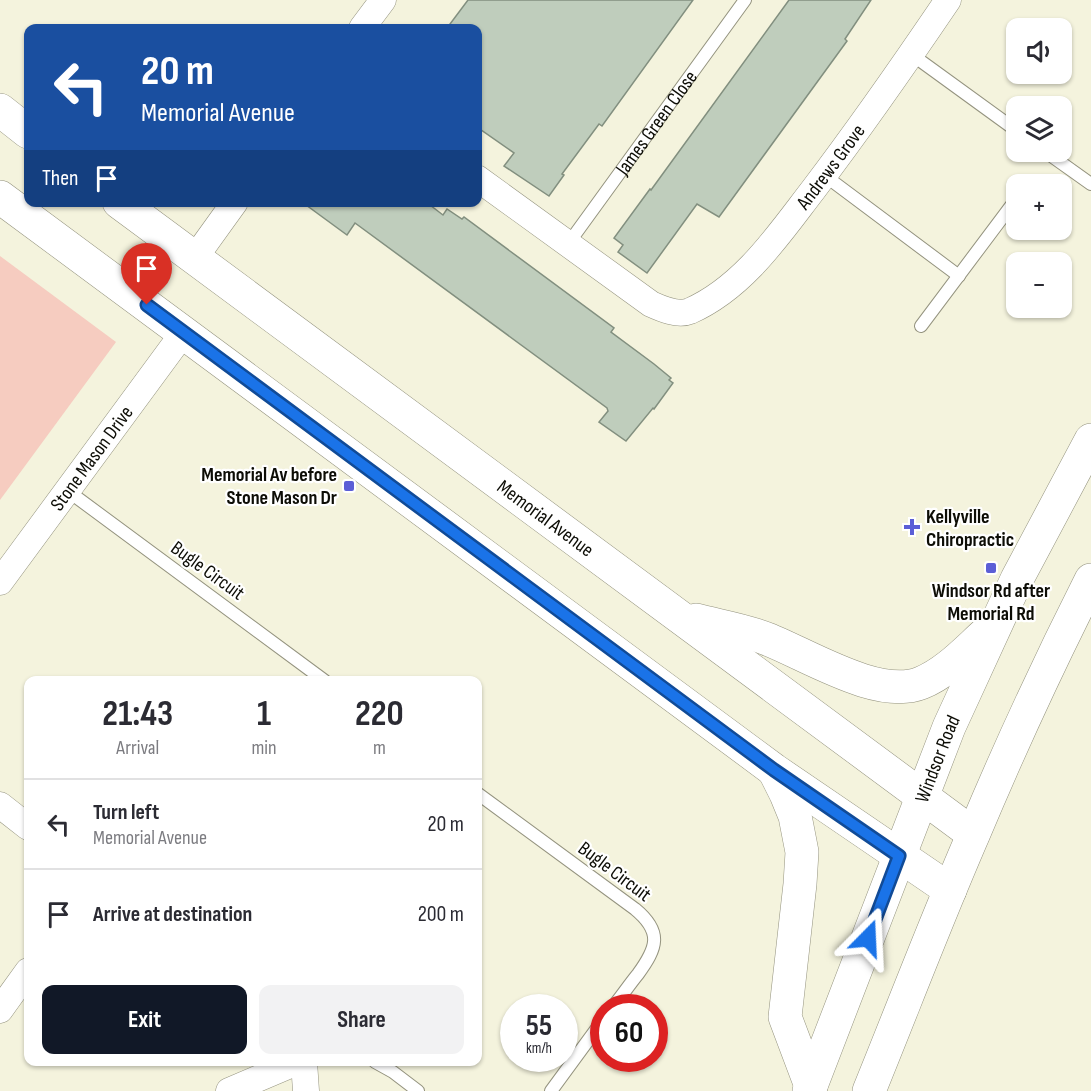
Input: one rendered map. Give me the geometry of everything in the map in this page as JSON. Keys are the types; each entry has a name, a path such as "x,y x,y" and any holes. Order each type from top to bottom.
{"main road":[{"path":"0,110 24,129"},
{"path":"0,197 774,770 950,890"},
{"name":"Memorial Avenue","path":"126,207 973,834"},
{"name":"Windsor Road","path":"810,1089 949,727 994,625 1091,440"},
{"path":"869,1091 973,834 1055,651 1091,580"},
{"path":"680,616 765,638 879,686 902,688 920,684 938,675 994,625"},
{"path":"774,770 795,816 802,852 785,1017 810,1089"}],"street":[{"path":"365,24 383,0"},
{"name":"Andrews Grove","path":"568,244 651,304 664,309 688,312 736,280 758,259 867,120 948,0"},
{"path":"482,182 568,244"},
{"path":"194,259 231,207"},
{"name":"Stone Mason Drive","path":"0,582 184,332"},
{"path":"0,806 24,824"},
{"path":"0,1010 24,977"},
{"path":"229,1091 288,1066"},
{"path":"304,1066 306,1091"}],"lane":[{"name":"James Green Close","path":"568,244 745,0"},
{"path":"911,54 1006,123"},
{"path":"1060,162 1091,184"},
{"path":"824,175 959,276"},
{"path":"921,326 1006,213"},
{"name":"Bugle Circuit","path":"68,491 318,676"},
{"name":"Bugle Circuit","path":"482,797 635,909 649,923 654,932 655,942 652,953 622,994"},
{"path":"551,1091 590,1038"},
{"path":"382,1066 418,1091"}],"shaded area":[{"path":"0,256 116,342 0,500"}],"building":[{"path":"468,0 693,0 602,126 599,124 562,174 564,175 549,196 504,166 514,153 482,131 482,24 450,24"},
{"path":"789,0 871,0 845,39 847,41 719,217 697,204 647,273 618,252 623,245 614,238"},
{"path":"309,207 433,207 443,215 447,209 462,219 464,217 614,328 611,332 654,364 671,378 669,380 673,383 626,441 599,422 608,411 607,408 355,223 347,235"}],"place":[{"name":"Memorial Av before Stone Mason Dr","path":"349,486"},
{"name":"Kellyville Chiropractic","path":"912,527"},
{"name":"Windsor Rd after Memorial Rd","path":"991,568"}],"route":[{"path":"147,305 774,770 899,856 868,938"}]}
